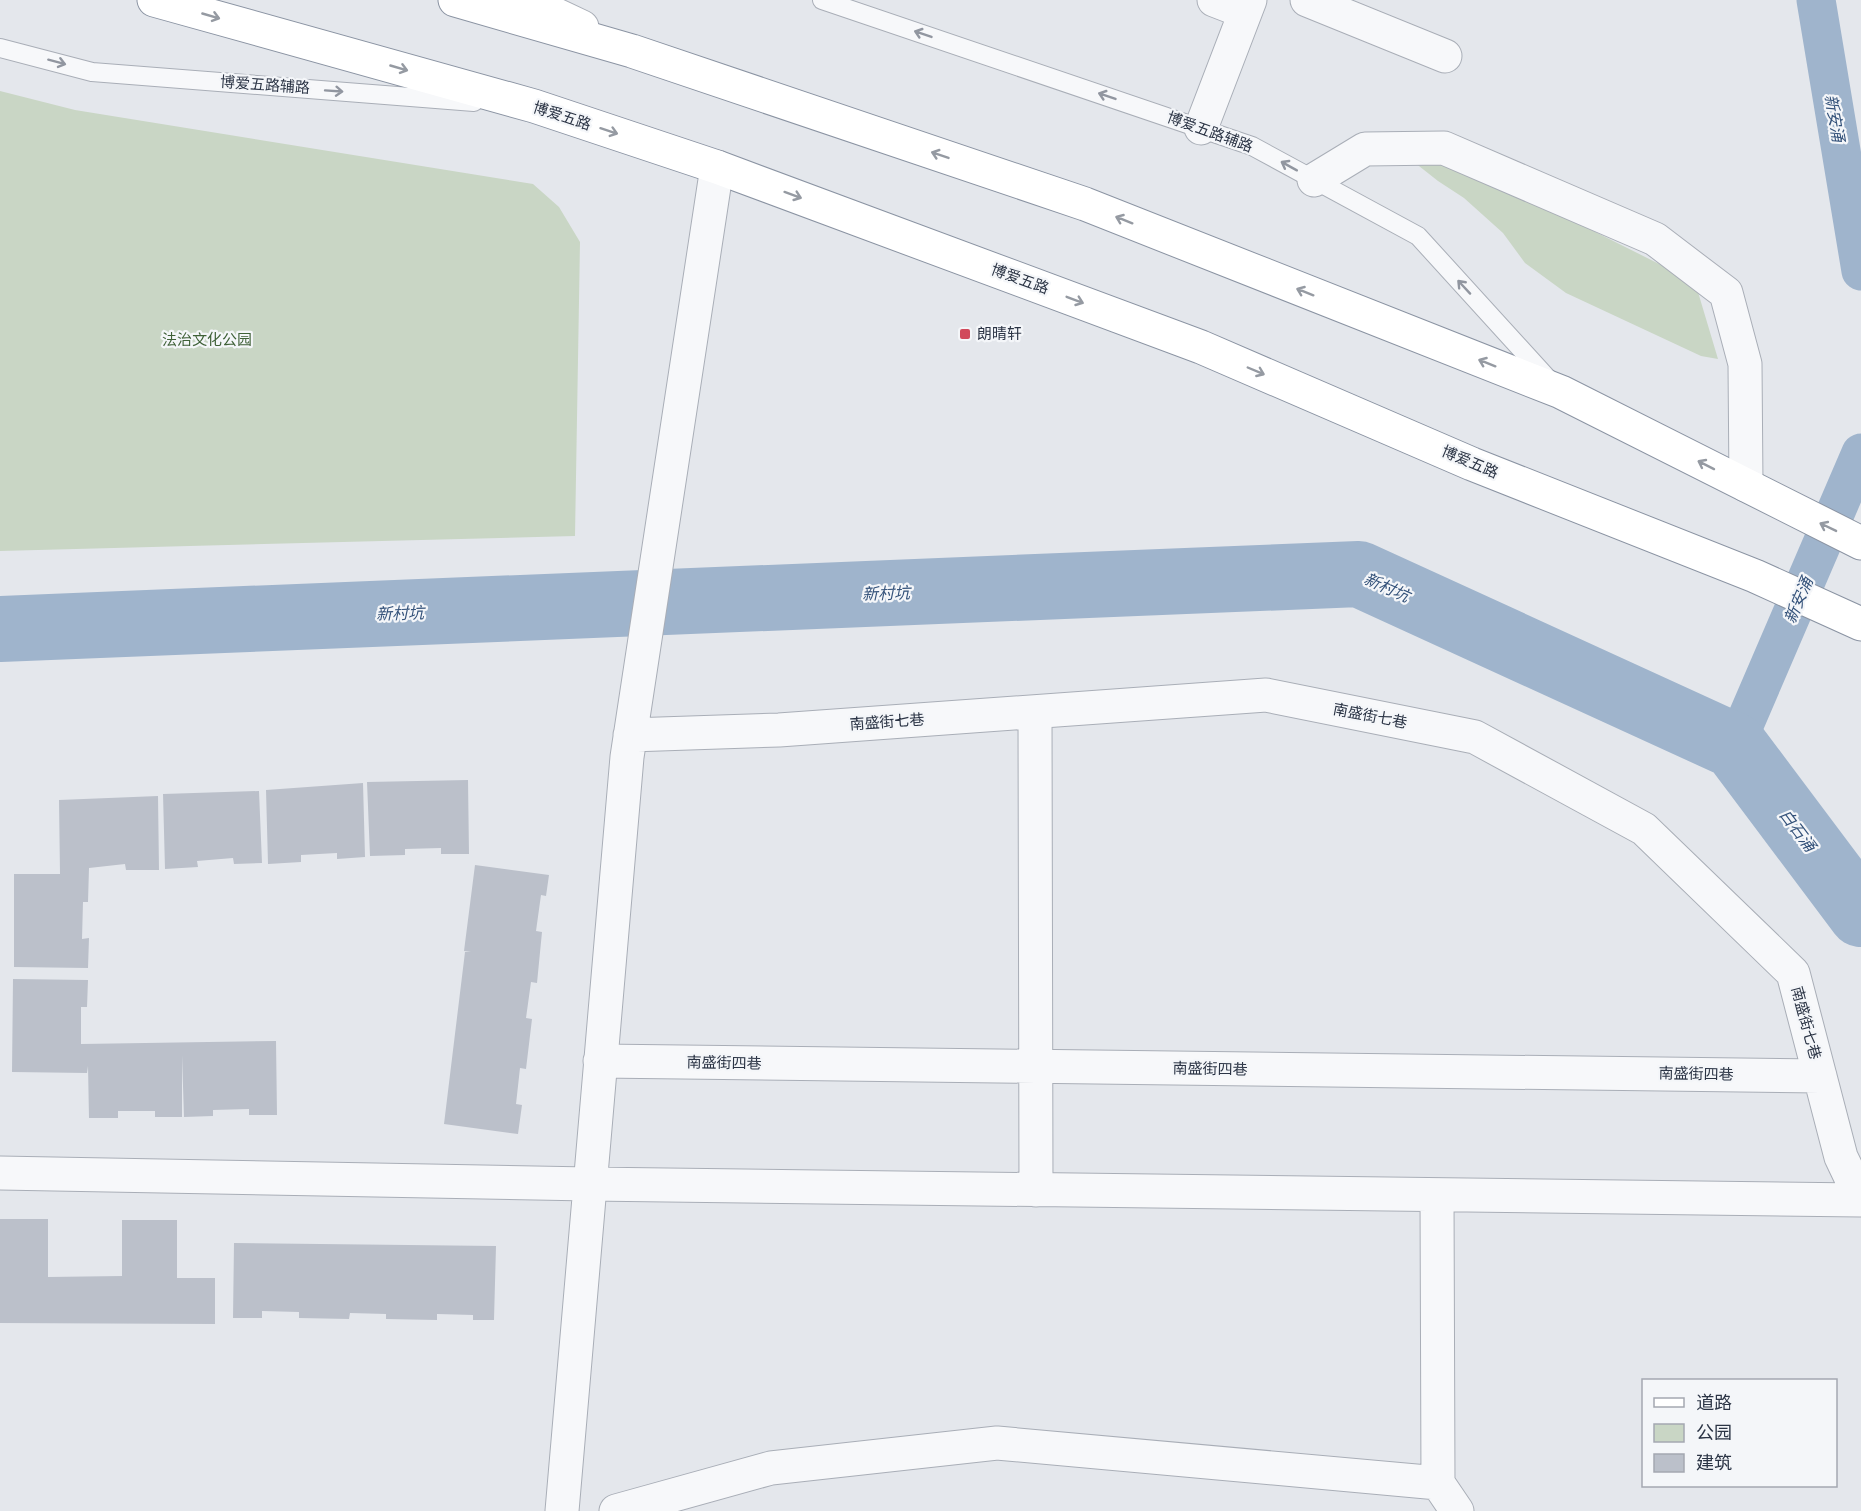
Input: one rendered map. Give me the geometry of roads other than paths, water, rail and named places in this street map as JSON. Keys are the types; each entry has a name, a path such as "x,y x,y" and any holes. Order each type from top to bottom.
{"main road":[{"name":"博爱五路","path":"154,0 534,106 717,167 1201,347 1472,464 1755,576 1851,620"},
{"path":"455,0 632,51 1085,204 1561,392 1861,543"},
{"path":"525,0 632,51"}],"street":[{"path":"1201,128 1247,6 1214,0"},
{"path":"1307,0 1445,56"},
{"path":"1314,180 1365,149 1444,148 1655,239 1726,293 1745,364 1746,485"},
{"path":"563,1510 627,757 717,167"},
{"name":"南盛街七巷","path":"630,735 779,730 1266,695 1475,737 1644,829 1793,973 1841,1157 1861,1200"},
{"path":"1035,712 1036,1190"},
{"name":"南盛街四巷","path":"600,1061 1820,1076"},
{"path":"0,1173 589,1184 1861,1200"},
{"path":"1437,1195 1438,1483 1457,1511"},
{"path":"616,1511 771,1467 997,1443 1438,1483"}],"lane":[{"name":"博爱五路辅路","path":"822,0 1252,146 1418,236 1561,392"},
{"name":"博爱五路辅路","path":"0,48 92,72 534,106"}],"waterway":[{"name":"新安涌","path":"1816,0 1861,271"},
{"name":"新安涌","path":"1735,746 1861,453"},
{"name":"新村坑","path":"0,629 1359,574 1735,746 1861,914"}],"place":[{"name":"朗晴轩","path":"965,334"}],"park label":[{"name":"法治文化公园","path":"207,340"}],"water label":[{"name":"白石涌","path":"1798,830"}]}
